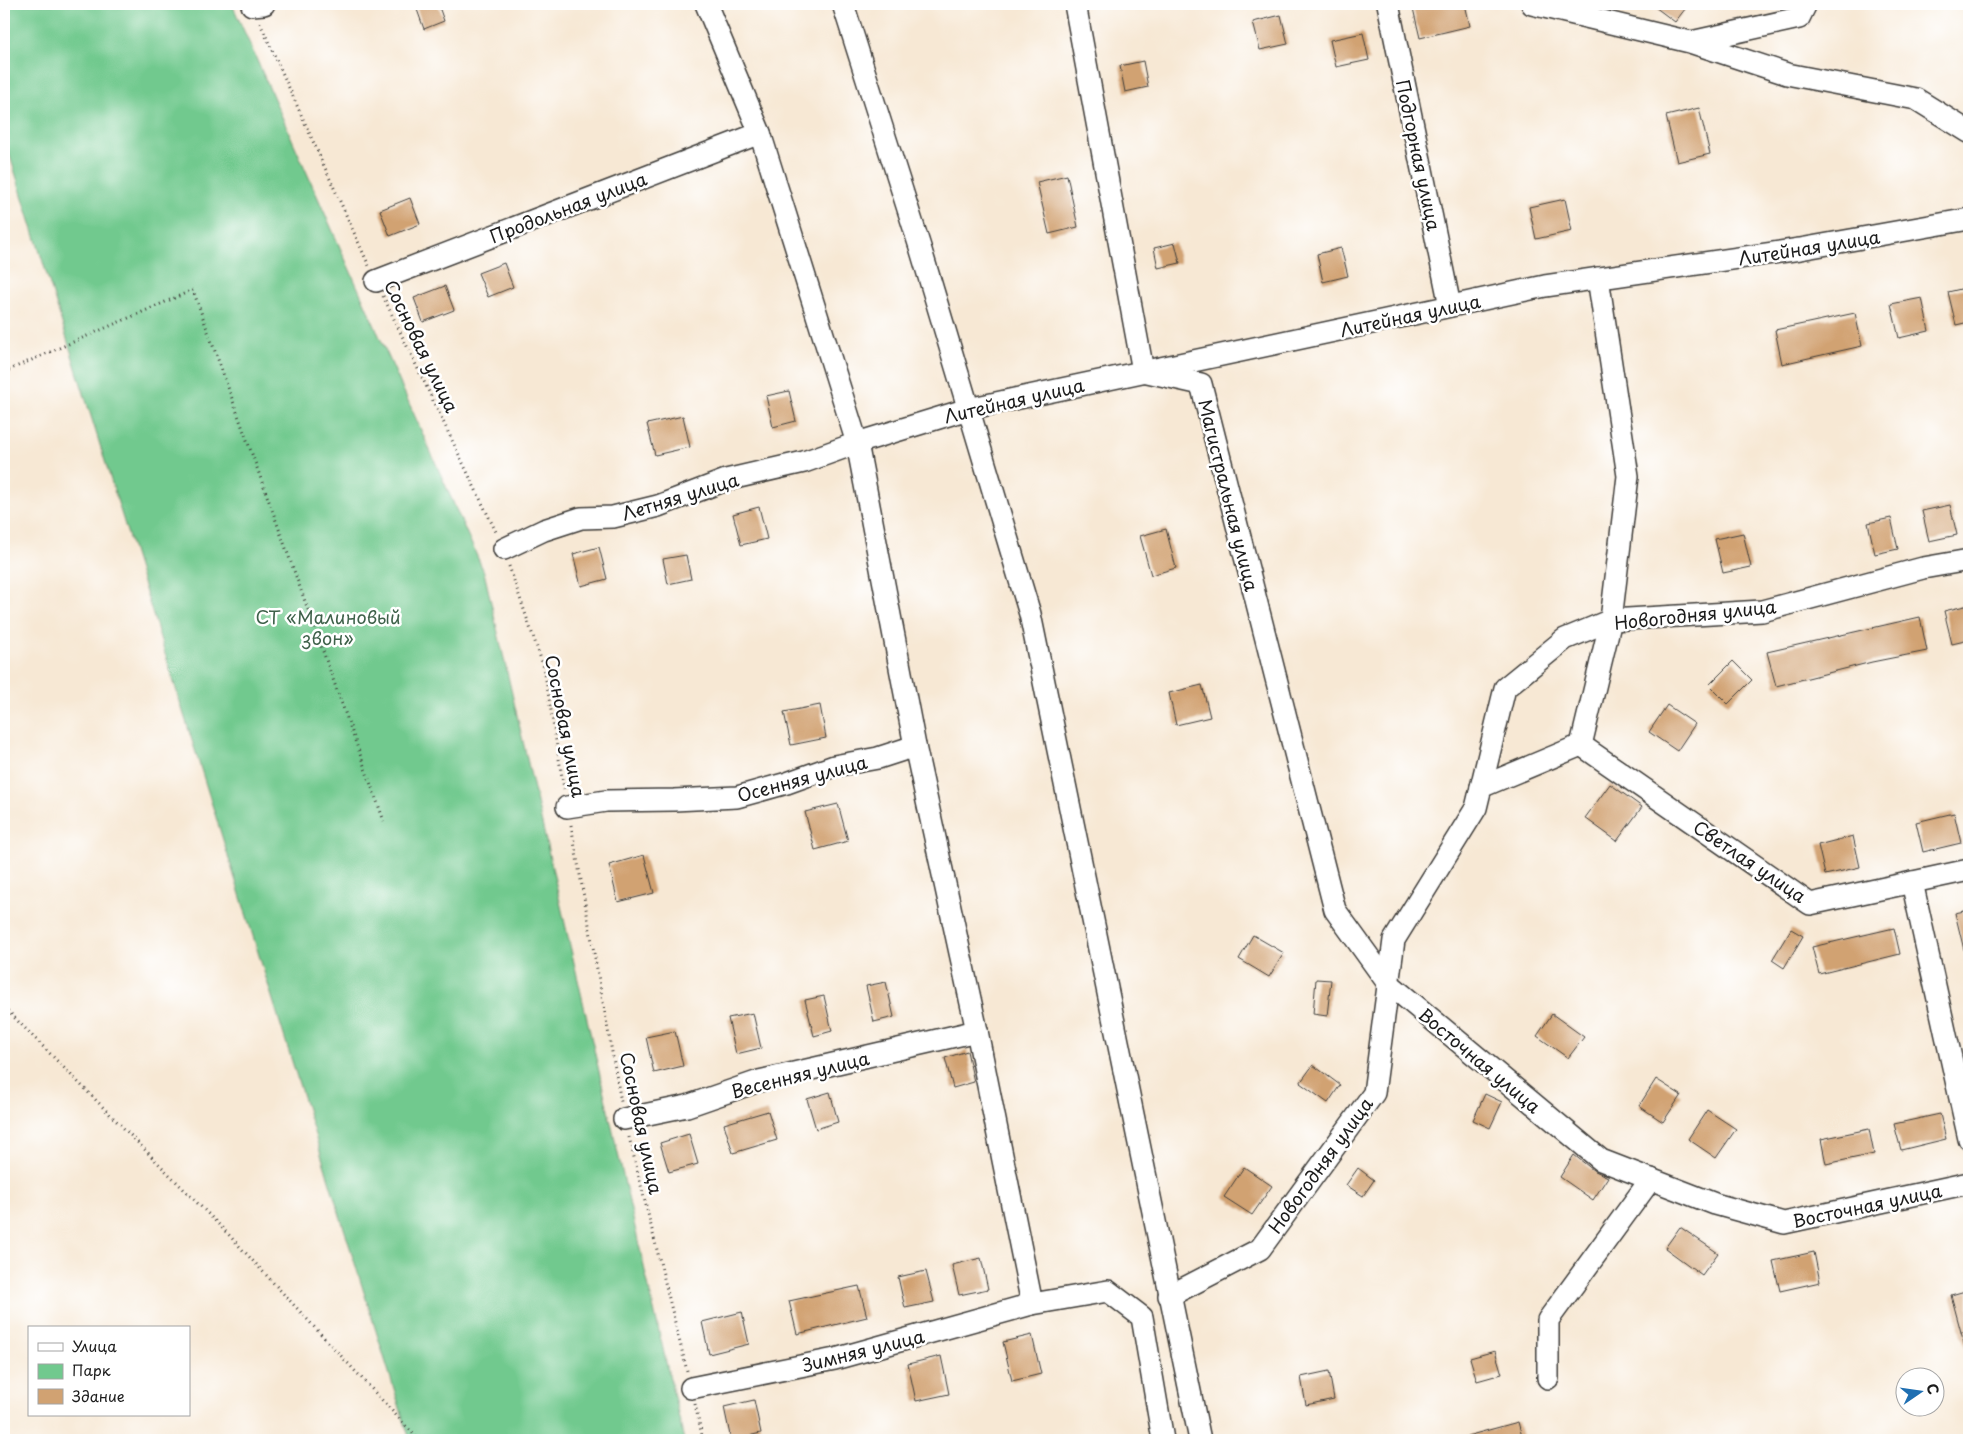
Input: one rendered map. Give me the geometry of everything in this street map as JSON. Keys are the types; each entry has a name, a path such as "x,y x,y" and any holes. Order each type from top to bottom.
{"street":[{"path":"706,4 760,134 857,443 915,746 977,1031 1032,1304"},
{"path":"843,4 1030,614 1200,1440"},
{"path":"1075,4 1143,372"},
{"name":"Подгорная улица","path":"1388,4 1450,306"},
{"path":"1532,4 1690,42 1787,74 1916,99 1969,132"},
{"path":"1690,42 1799,18 1806,4"},
{"name":"Продольная улица","path":"376,281 760,134"},
{"name":"Литейная улица","path":"857,443 968,408 1545,286 1800,249 1969,219"},
{"path":"1481,787 1581,744 1611,620 1628,476 1598,278"},
{"name":"Магистральная улица","path":"1143,372 1201,384 1335,910"},
{"name":"Летняя улица","path":"504,548 544,530 581,518 614,517 658,506 726,480 804,462 857,443"},
{"name":"Новогодняя улица","path":"1169,1296 1260,1248 1374,1093 1394,940 1476,808 1505,688 1564,639 1611,620 1762,611 1923,568 1969,560"},
{"name":"Светлая улица","path":"1581,744 1810,904 1969,870"},
{"name":"Осенняя улица","path":"567,807 606,801 737,797 834,766 878,758 915,746"},
{"path":"1912,882 1969,1139"},
{"name":"Восточная улица","path":"1335,910 1387,982 1601,1160 1714,1204 1784,1223 1969,1184"},
{"name":"Весенняя улица","path":"624,1119 687,1106 759,1081 977,1031"},
{"path":"1548,1378 1548,1320 1650,1179"},
{"name":"Зимняя улица","path":"691,1388 835,1359 1032,1304 1108,1291 1142,1317 1163,1440"}],"path":[{"name":"Сосновая улица","path":"258,4 376,281 504,548 544,668 567,807 624,1119 703,1440"},
{"path":"4,372 193,290 384,821"},
{"path":"4,1007 229,1235 419,1440"}],"green space":[{"name":"СТ «Малиновый звон»","path":"4,4 232,4 484,572 684,1440 410,1440 4,137"}],"building":[{"path":"415,4 438,4 444,21 424,29"},
{"path":"1412,4 1465,4 1470,26 1420,38"},
{"path":"1651,4 1689,4 1675,22"},
{"path":"1281,15 1288,44 1260,50 1253,22"},
{"path":"1363,33 1369,60 1336,67 1330,40"},
{"path":"1143,61 1148,87 1125,92 1120,66"},
{"path":"1699,108 1710,154 1677,162 1666,116"},
{"path":"1067,175 1078,227 1049,234 1037,182"},
{"path":"410,198 420,224 390,236 380,210"},
{"path":"1565,199 1572,231 1536,239 1529,207"},
{"path":"1175,243 1180,263 1158,268 1154,248"},
{"path":"1341,248 1348,276 1323,282 1317,254"},
{"path":"504,263 513,287 488,297 478,273"},
{"path":"445,286 454,310 423,322 414,298"},
{"path":"1969,287 1969,322 1956,325 1948,292"},
{"path":"1922,298 1929,331 1899,338 1891,304"},
{"path":"1855,313 1862,346 1782,364 1775,330"},
{"path":"789,391 796,421 773,427 766,396"},
{"path":"683,416 690,447 655,455 647,424"},
{"path":"1950,505 1957,535 1929,541 1922,511"},
{"path":"759,507 767,539 741,545 733,514"},
{"path":"1891,518 1898,549 1875,554 1868,523"},
{"path":"1166,529 1176,568 1151,575 1140,536"},
{"path":"1743,533 1751,567 1723,573 1715,539"},
{"path":"599,547 607,579 581,586 573,554"},
{"path":"686,555 691,579 668,584 663,559"},
{"path":"1969,605 1969,640 1952,644 1944,611"},
{"path":"1920,617 1927,651 1872,662 1776,686 1767,652"},
{"path":"1733,661 1752,680 1728,704 1709,685"},
{"path":"1202,685 1210,717 1176,725 1169,693"},
{"path":"820,705 826,738 791,745 784,712"},
{"path":"1667,705 1695,724 1677,751 1649,732"},
{"path":"1610,784 1642,807 1617,841 1585,818"},
{"path":"838,804 848,841 815,850 805,812"},
{"path":"1954,813 1961,843 1923,852 1916,822"},
{"path":"1853,836 1860,867 1825,875 1818,845"},
{"path":"644,855 654,893 618,902 609,865"},
{"path":"1969,910 1969,949 1964,950 1955,913"},
{"path":"1894,928 1900,954 1819,974 1812,947"},
{"path":"1791,929 1803,936 1784,968 1772,960"},
{"path":"1253,935 1284,953 1269,977 1239,959"},
{"path":"1316,979 1331,980 1327,1016 1313,1014"},
{"path":"886,982 894,1017 874,1022 866,986"},
{"path":"824,996 832,1031 814,1036 805,1000"},
{"path":"753,1013 761,1048 736,1054 728,1018"},
{"path":"1552,1014 1584,1037 1568,1058 1537,1036"},
{"path":"675,1031 683,1066 654,1073 646,1037"},
{"path":"967,1051 974,1082 953,1088 945,1058"},
{"path":"1313,1065 1340,1085 1328,1103 1300,1083"},
{"path":"1656,1079 1681,1095 1663,1122 1639,1106"},
{"path":"830,1092 838,1122 816,1129 807,1099"},
{"path":"1485,1094 1502,1102 1490,1128 1473,1120"},
{"path":"1707,1110 1736,1129 1716,1158 1688,1139"},
{"path":"768,1111 777,1140 733,1153 724,1124"},
{"path":"1940,1114 1946,1139 1901,1150 1894,1124"},
{"path":"1869,1129 1874,1154 1826,1164 1821,1139"},
{"path":"689,1134 698,1164 669,1172 660,1143"},
{"path":"1574,1155 1593,1170 1608,1177 1593,1200 1560,1177"},
{"path":"1244,1167 1272,1186 1252,1215 1224,1197"},
{"path":"1358,1168 1374,1180 1363,1196 1346,1185"},
{"path":"1680,1227 1718,1253 1702,1275 1665,1248"},
{"path":"1814,1252 1820,1282 1780,1291 1773,1261"},
{"path":"981,1258 988,1289 959,1295 952,1265"},
{"path":"926,1271 934,1302 905,1308 898,1277"},
{"path":"859,1286 867,1317 797,1334 789,1301"},
{"path":"1969,1290 1969,1346 1965,1347 1951,1295"},
{"path":"742,1312 749,1344 709,1354 702,1322"},
{"path":"1032,1335 1041,1374 1012,1381 1003,1342"},
{"path":"1495,1351 1502,1374 1477,1381 1470,1358"},
{"path":"941,1356 949,1394 916,1401 908,1364"},
{"path":"1329,1371 1334,1399 1306,1405 1301,1377"},
{"path":"754,1400 761,1433 731,1440 724,1407"},
{"path":"1518,1422 1523,1440 1468,1440 1467,1436"}]}
